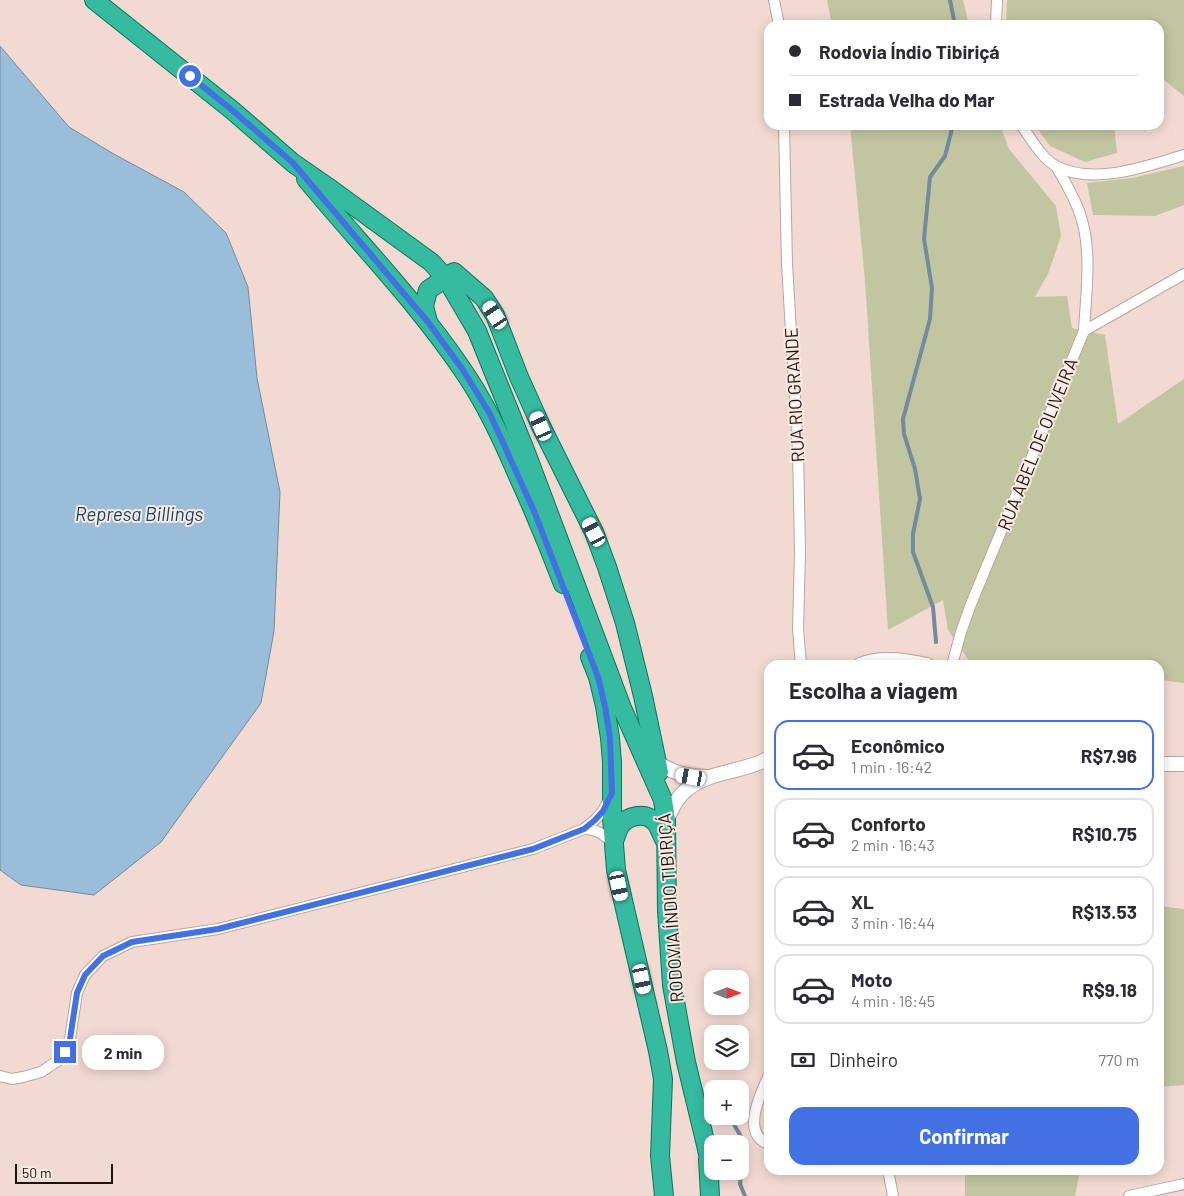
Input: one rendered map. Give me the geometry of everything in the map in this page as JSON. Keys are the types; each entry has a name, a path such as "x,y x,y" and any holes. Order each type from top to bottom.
{"highway":[{"name":"RODOVIA ÍNDIO TIBIRIÇÁ","path":"94,0 232,110 293,163 424,257 446,278 472,322 535,475 622,708 663,800 666,821 667,911 672,985 686,1062 704,1136"},
{"name":"RODOVIA ÍNDIO TIBIRIÇÁ","path":"293,163 428,322 463,370 490,414 530,502 598,677 605,706 612,762 613,842 616,870 656,1042 662,1079 660,1156 664,1195"},
{"path":"428,322 424,306 428,290 454,272 484,298 495,315 519,377 541,426 594,532 607,567 625,623 643,696 663,800"},
{"path":"613,842 618,828 623,822 641,815 654,821 666,844"},
{"path":"709,1180 710,1196"},
{"name":"RODOVIA ÍNDIO TIBIRIÇÁ","path":"715,1180 718,1196"}],"street":[{"path":"774,0 778,20"},
{"path":"996,20 997,0"},
{"name":"RUA RIO GRANDE","path":"784,130 787,264 798,450 800,552 798,630 801,660"},
{"path":"1025,130 1044,155 1056,166 1079,211 1085,233 1084,331"},
{"path":"1056,166 1079,174 1108,173 1134,169 1184,155"},
{"path":"1084,331 1184,274"},
{"name":"RUA ABEL DE OLIVEIRA","path":"953,660 971,604 1084,331"},
{"path":"666,821 682,794 693,785 708,777 759,764 764,761"},
{"path":"657,762 677,774 708,777"},
{"path":"1164,764 1184,764"},
{"path":"0,1076 12,1079 23,1077 41,1072 59,1060 70,1039 77,993 85,975 103,956 132,942 218,929 533,849 584,829 603,811 612,793"},
{"path":"584,829 593,829 602,833 613,842"},
{"path":"764,1086 757,1101 754,1121 758,1136 764,1143"},
{"path":"889,1175 893,1196"},
{"path":"1128,1196 1184,1184"}],"green space":[{"path":"827,0 963,0 968,20 831,20"},
{"path":"1007,0 1184,0 1184,96 1164,80 1164,20 1006,20"},
{"path":"850,130 1002,130 1009,149 1056,206 1061,236 1048,274 1035,297 1067,296 1072,328 1105,335 1118,424 1184,379 1184,683 1164,681 1164,660 969,660 948,630 943,600 888,630 865,281"},
{"path":"1039,130 1115,130 1117,153 1085,162 1050,146"},
{"path":"1184,166 1184,205 1155,216 1093,215 1087,183 1132,178"},
{"path":"1164,907 1184,909 1184,1085 1164,1087"},
{"path":"965,1175 1079,1175 1075,1196 965,1196"}],"water":[{"name":"Represa Billings","path":"0,46 69,127 184,192 226,233 248,287 257,378 280,492 274,631 261,703 161,842 94,895 21,885 0,870"}],"waterway":[{"path":"950,0 954,20"},
{"path":"936,642 933,607 913,552 913,534 920,499 915,469 904,434 903,419 930,319 932,288 924,239 930,177 945,156 952,130"},
{"path":"734,1125 743,1140 740,1184 745,1196"}],"route":[{"path":"65,1052 70,1039 77,993 85,975 103,956 132,942 218,929 533,849 584,829 603,811 612,793 610,738 598,677 534,511 490,414 463,370 428,322 293,163 190,76"}]}
